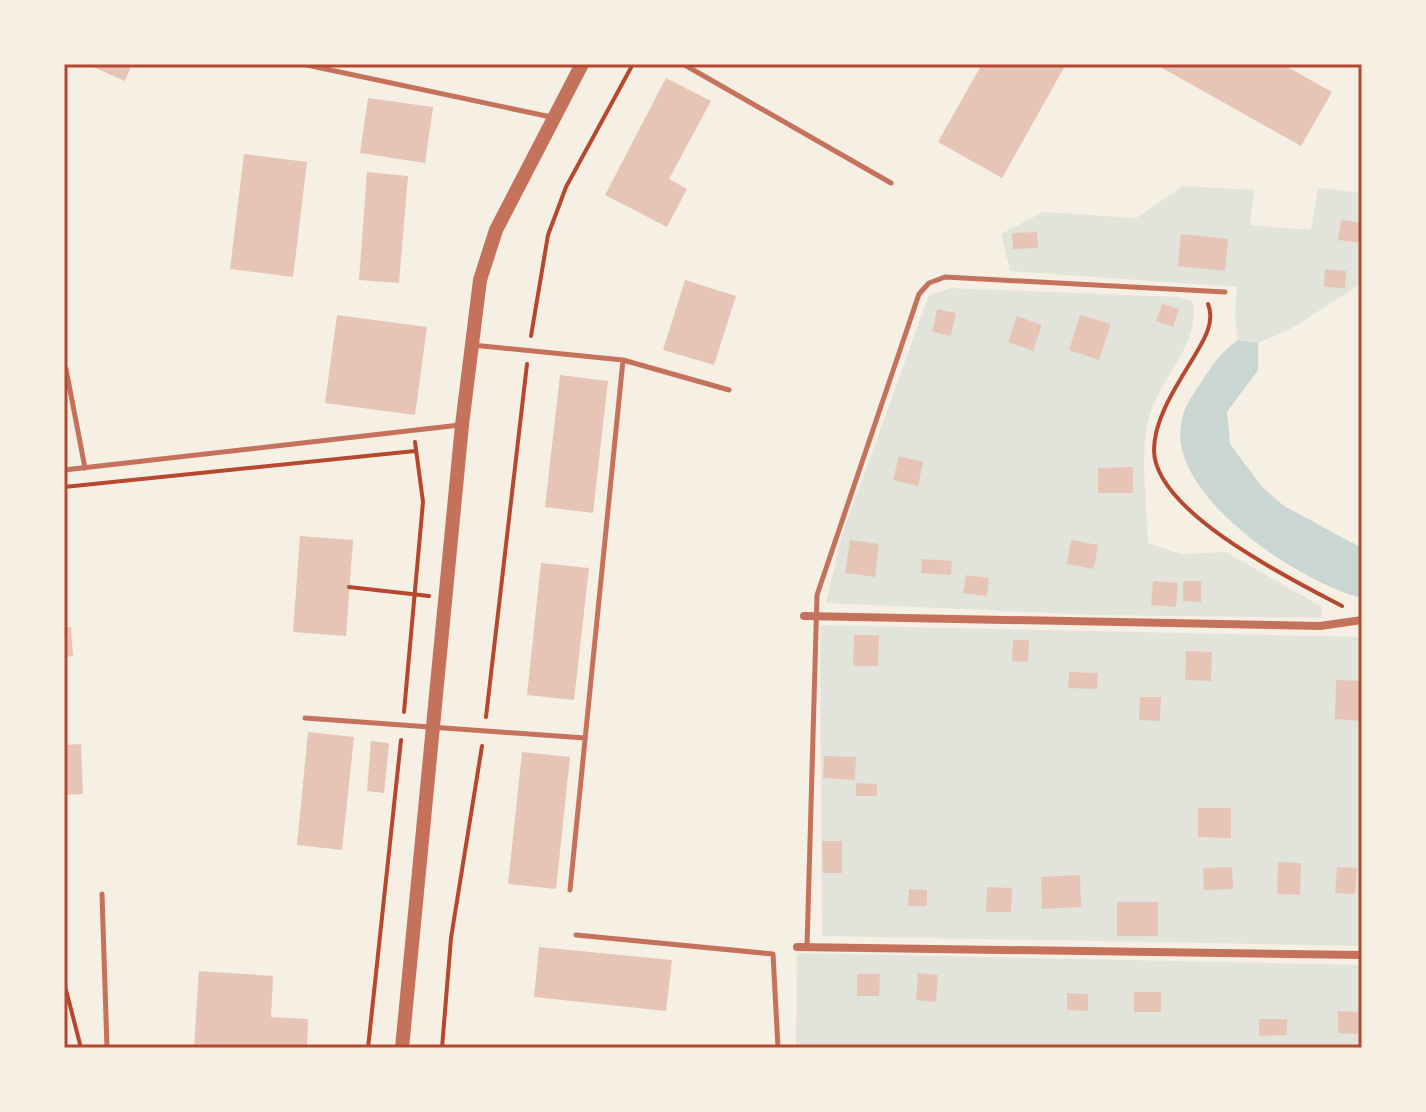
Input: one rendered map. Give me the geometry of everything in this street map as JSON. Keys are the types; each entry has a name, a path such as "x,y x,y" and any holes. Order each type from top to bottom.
{"street":[{"path":"402,1048 462,425 480,280 489,250 582,64"},
{"path":"804,616 1320,626 1362,620"},
{"path":"797,947 1362,955"}],"lane":[{"path":"302,64 554,118"},
{"path":"683,64 891,183"},
{"path":"807,948 814,616 817,595 919,294 929,283 945,277 993,277 1225,292"},
{"path":"471,345 623,360 729,390"},
{"path":"570,890 623,360"},
{"path":"66,369 85,468"},
{"path":"64,470 462,425"},
{"path":"305,718 585,738"},
{"path":"102,894 107,1048"},
{"path":"576,935 773,954 778,1048"}],"path":[{"path":"442,1048 451,938 484,731 529,351 548,235 566,187 633,64"},
{"path":"1203,290 1212,313 1205,338 1160,422 1153,451 1162,474 1182,502 1207,526 1247,554 1351,611"},
{"path":"64,487 415,451"},
{"path":"349,587 447,598"},
{"path":"64,982 81,1048"}],"shaded area":[{"path":"1183,186 1254,190 1250,225 1311,230 1318,188 1362,193 1362,283 1292,328 1258,343 1238,340 1235,317 1237,287 1010,271 1001,234 1043,212 1136,218"},
{"path":"951,288 1178,297 1192,301 1192,329 1152,408 1145,439 1148,543 1181,554 1226,552 1322,607 1321,618 1094,615 826,603 842,535 929,295"},
{"path":"1238,340 1258,343 1258,370 1227,412 1230,444 1262,487 1284,506 1362,548 1362,598 1307,575 1244,533 1217,508 1196,480 1183,453 1181,425 1192,396 1214,363"},
{"path":"820,625 1362,637 1362,946 822,936"},
{"path":"797,953 1362,965 1362,1048 796,1048"}],"building":[{"path":"86,64 132,64 125,81"},
{"path":"982,64 1066,64 1002,178 938,142"},
{"path":"1155,64 1282,64 1332,92 1301,146"},
{"path":"666,78 711,101 669,179 687,189 667,227 605,195"},
{"path":"368,98 433,107 425,163 360,153"},
{"path":"244,154 307,162 293,277 230,269"},
{"path":"367,172 408,176 399,283 359,280"},
{"path":"1341,220 1362,223 1362,243 1338,240"},
{"path":"1037,232 1038,248 1013,249 1012,233"},
{"path":"1181,234 1228,239 1225,271 1178,266"},
{"path":"1325,269 1346,271 1345,288 1324,287"},
{"path":"685,280 736,296 714,365 663,350"},
{"path":"1162,304 1179,309 1173,327 1156,321"},
{"path":"937,309 956,313 951,336 932,332"},
{"path":"337,315 427,327 415,415 325,403"},
{"path":"1080,315 1111,324 1099,360 1069,350"},
{"path":"1017,316 1042,325 1033,351 1008,342"},
{"path":"560,375 608,381 593,513 545,507"},
{"path":"899,456 923,462 918,486 893,480"},
{"path":"1133,467 1133,493 1098,493 1098,468"},
{"path":"300,536 353,540 346,636 293,632"},
{"path":"850,540 879,544 875,577 845,573"},
{"path":"1071,540 1098,545 1094,569 1067,564"},
{"path":"922,559 952,561 951,575 921,573"},
{"path":"541,563 589,568 574,700 527,695"},
{"path":"966,575 989,578 987,596 963,593"},
{"path":"1153,581 1178,583 1176,607 1151,605"},
{"path":"1183,581 1201,581 1201,602 1183,601"},
{"path":"71,627 73,656 64,657 64,628"},
{"path":"854,635 879,635 878,666 853,666"},
{"path":"1013,640 1029,640 1028,662 1012,661"},
{"path":"1186,651 1212,652 1211,681 1185,680"},
{"path":"1069,672 1098,673 1097,689 1068,688"},
{"path":"1336,680 1362,681 1362,721 1335,719"},
{"path":"1140,697 1161,697 1160,721 1139,720"},
{"path":"308,732 354,737 342,850 297,845"},
{"path":"371,741 389,743 384,793 367,791"},
{"path":"81,744 83,794 64,795 64,745"},
{"path":"522,752 570,757 556,889 508,884"},
{"path":"824,756 856,757 855,780 823,778"},
{"path":"856,783 877,784 877,796 856,796"},
{"path":"1198,808 1231,808 1231,838 1198,837"},
{"path":"822,841 842,841 842,873 823,873"},
{"path":"1278,862 1301,863 1300,895 1277,894"},
{"path":"1232,867 1233,889 1204,890 1203,868"},
{"path":"1337,867 1357,868 1355,894 1335,893"},
{"path":"1080,875 1081,907 1042,909 1041,877"},
{"path":"987,887 1012,888 1011,912 986,912"},
{"path":"909,889 927,890 927,906 908,906"},
{"path":"1117,902 1158,902 1158,936 1117,936"},
{"path":"539,947 672,960 666,1011 534,997"},
{"path":"199,971 273,976 271,1017 308,1019 307,1048 194,1048"},
{"path":"918,973 938,975 936,1002 916,1000"},
{"path":"857,974 880,974 879,996 857,996"},
{"path":"1134,992 1161,992 1161,1012 1134,1012"},
{"path":"1067,993 1088,994 1088,1011 1067,1010"},
{"path":"1338,1011 1358,1012 1358,1034 1338,1033"},
{"path":"1259,1019 1287,1019 1287,1035 1259,1036"}]}
